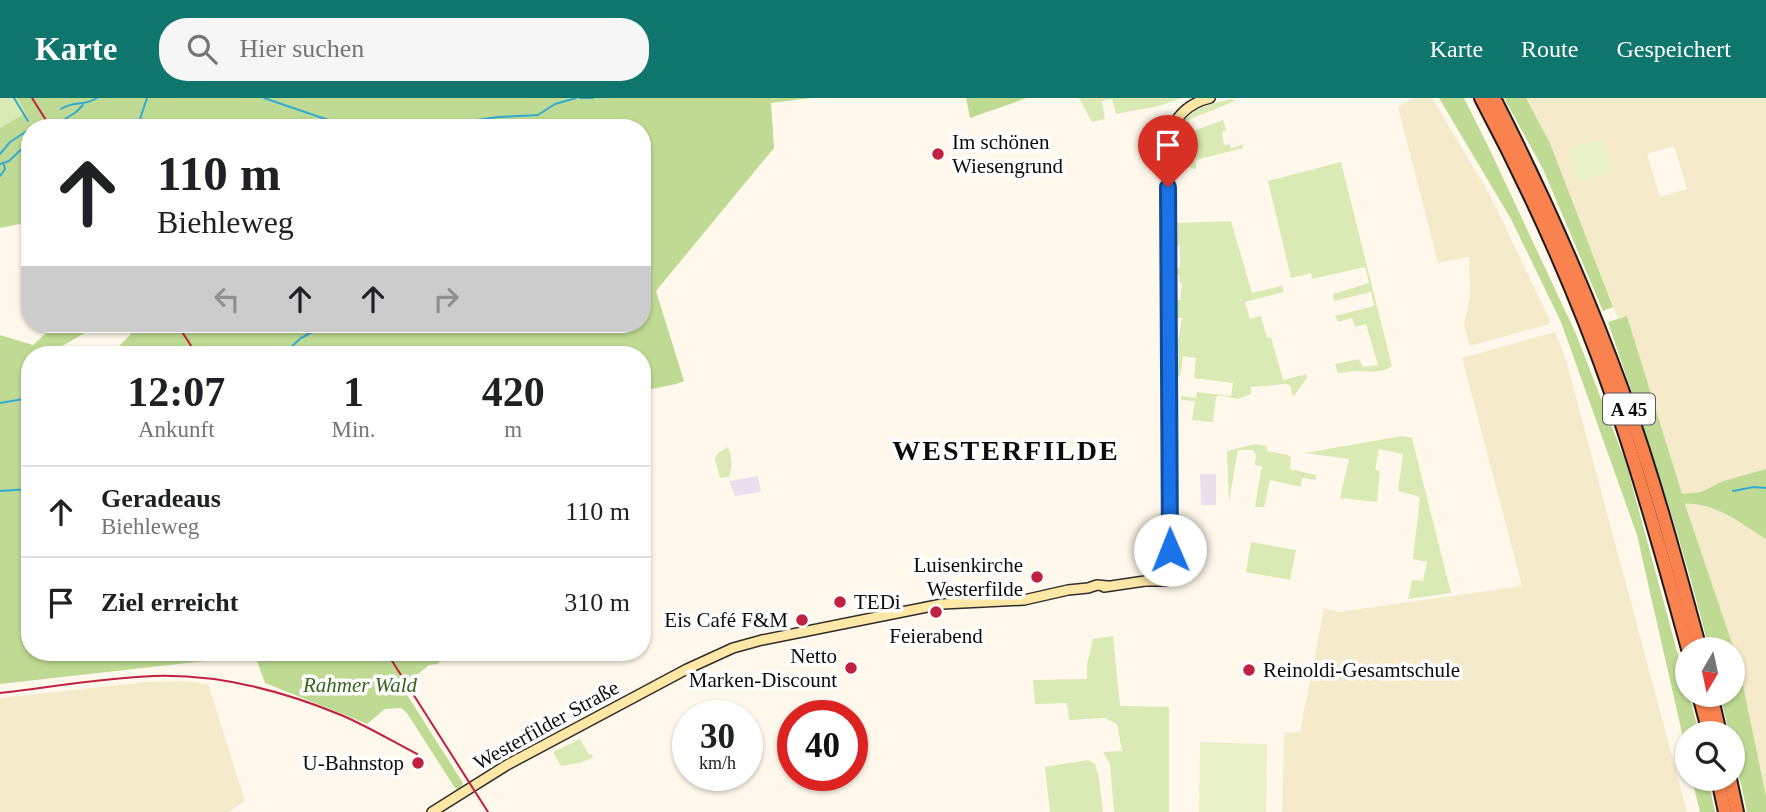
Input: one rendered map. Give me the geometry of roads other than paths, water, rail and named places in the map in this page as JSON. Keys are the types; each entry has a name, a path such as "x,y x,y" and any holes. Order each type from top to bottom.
{"highway":[{"name":"A 45","path":"1481,98 1541,220 1594,347 1638,473 1685,637"},
{"name":"A 45","path":"1494,98 1564,242 1603,339 1650,473 1697,637"},
{"path":"1721,791 1726,812"},
{"path":"1733,791 1737,812"}],"street":[{"name":"Westerfilder Straße","path":"432,812 530,752 733,648 942,604 1024,600 1068,590 1097,589 1145,581 1157,576 1171,578 1168,147 1170,132 1180,114 1191,105 1210,98"}],"waterway":[{"path":"14,98 27,119"},
{"path":"61,109 97,98"},
{"path":"140,119 147,98"},
{"path":"264,98 326,119"},
{"path":"484,119 538,115 555,104 576,98"},
{"path":"580,98 593,98"},
{"path":"65,119 83,105"},
{"path":"0,154 10,142 21,135"},
{"path":"0,164 9,161 21,150"},
{"path":"0,176 5,169 4,165"},
{"path":"292,346 310,333"},
{"path":"0,403 21,399"},
{"path":"1733,491 1766,488"},
{"path":"0,491 21,490"}],"railway":[{"path":"32,98 45,119"},
{"path":"183,333 191,346"},
{"path":"392,661 488,812"},
{"path":"0,693 154,676 226,681 319,706 417,754"}],"place":[{"name":"Im schönen Wiesengrund","path":"938,154"},
{"name":"Luisenkirche Westerfilde","path":"1037,577"},
{"name":"TEDi","path":"840,602"},
{"name":"Feierabend","path":"936,612"},
{"name":"Eis Café F&M","path":"802,620"},
{"name":"Netto Marken-Discount","path":"851,668"},
{"name":"Reinoldi-Gesamtschule","path":"1249,670"},
{"name":"U-Bahnstop","path":"418,763"}],"district":[{"name":"WESTERFILDE","path":"1006,450"}],"park label":[{"name":"Rahmer Wald","path":"360,685"}]}
